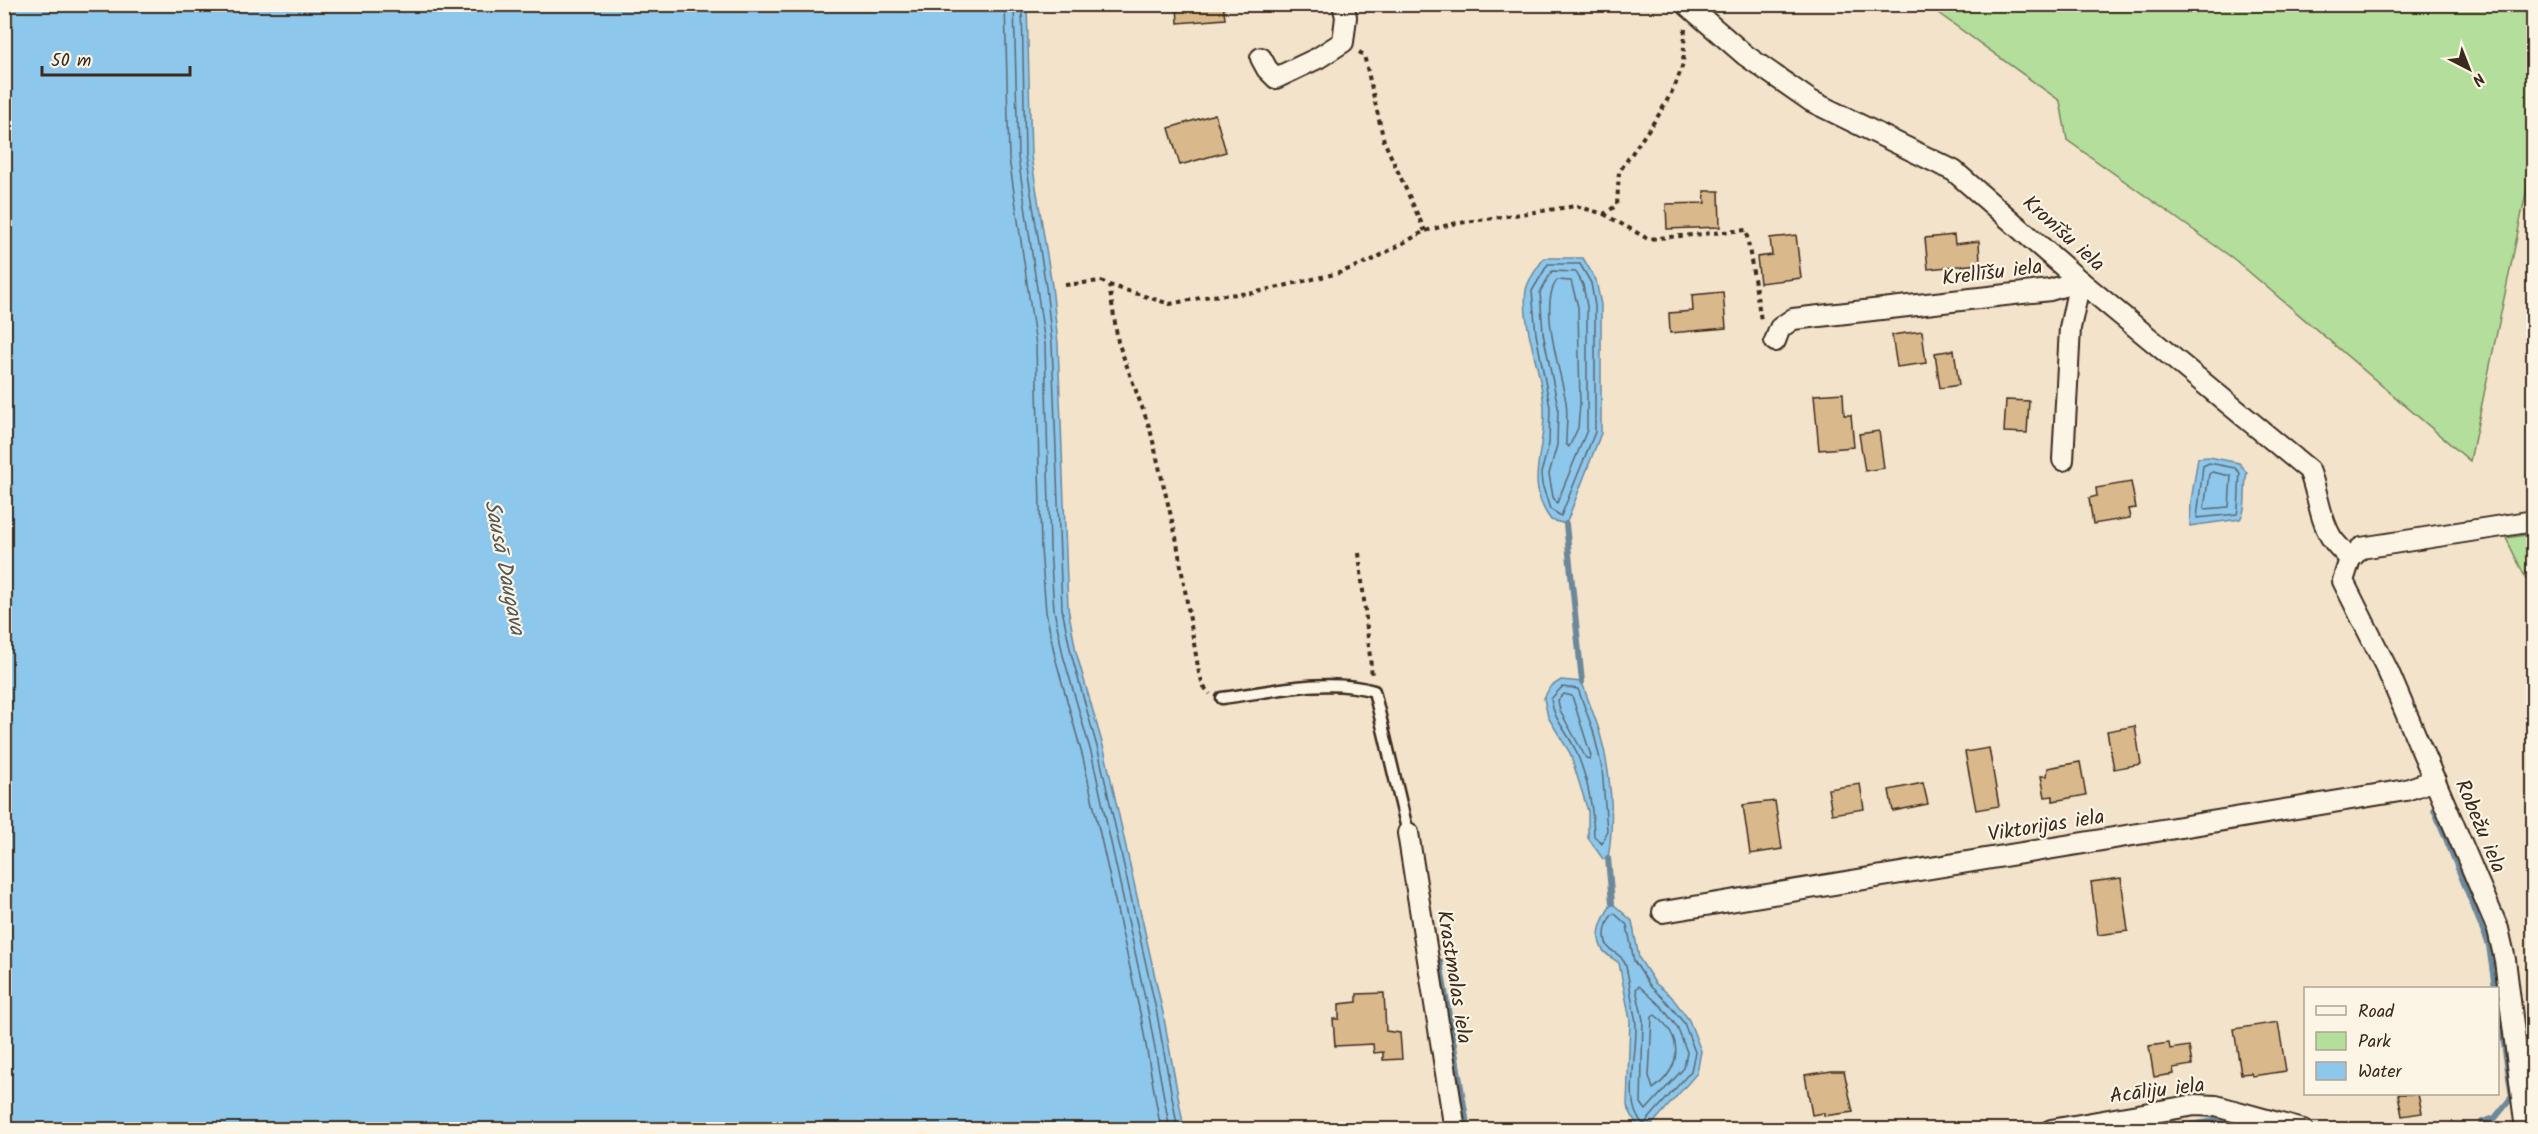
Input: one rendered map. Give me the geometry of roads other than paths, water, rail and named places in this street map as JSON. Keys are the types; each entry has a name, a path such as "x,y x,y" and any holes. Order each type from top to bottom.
{"street":[{"path":"1261,58 1276,78 1318,58 1343,42 1347,17 1343,4"},
{"name":"Kronīšu iela","path":"1686,5 1745,55 1811,101 1954,171 2080,281 2309,470 2319,494 2322,517 2332,538 2350,559"},
{"path":"2063,460 2070,328 2080,281"},
{"name":"Krellīšu iela","path":"1775,340 1780,328 1793,319 2050,290 2080,281"},
{"path":"2350,559 2361,548 2534,520"},
{"name":"Robežu iela","path":"2350,559 2343,581 2388,670 2498,929 2505,960 2526,1130"},
{"name":"Viktorijas iela","path":"1663,912 2406,790 2435,780"},
{"name":"Krastmalas iela","path":"1408,833 1455,1130"},
{"name":"Acāliju iela","path":"2051,1130 2195,1105 2216,1106 2303,1130"}],"lane":[{"path":"1222,698 1315,686 1355,686 1374,691 1408,833"}],"water":[{"name":"Sausā Daugava","path":"5,4 1027,5 1031,156 1052,286 1058,344 1068,608 1076,652 1105,753 1163,1013 1184,1129 5,1129"},
{"path":"1544,258 1583,258 1596,280 1601,305 1601,433 1566,524 1551,520 1538,493 1537,479 1544,409 1525,304 1527,286"},
{"path":"2209,457 2239,463 2247,473 2244,509 2240,519 2190,526 2191,501 2198,458"},
{"path":"1561,680 1582,682 1603,746 1609,778 1611,810 1608,858 1603,859 1588,838 1588,811 1570,753 1548,717 1544,698 1550,687"},
{"path":"1612,903 1632,921 1639,958 1655,983 1671,996 1689,1020 1701,1051 1697,1073 1648,1129 1639,1129 1627,1106 1630,1020 1619,963 1604,952 1599,938 1603,920"}],"waterway":[{"path":"1566,524 1582,682"},
{"path":"2434,809 2489,945 2495,987"},
{"path":"1608,858 1612,903"},
{"path":"1440,961 1468,1130"},
{"path":"2482,1122 2495,1118 2512,1097 2499,1011"},
{"path":"2161,1130 2214,1121 2248,1130"},
{"path":"2441,1130 2460,1126"}]}
